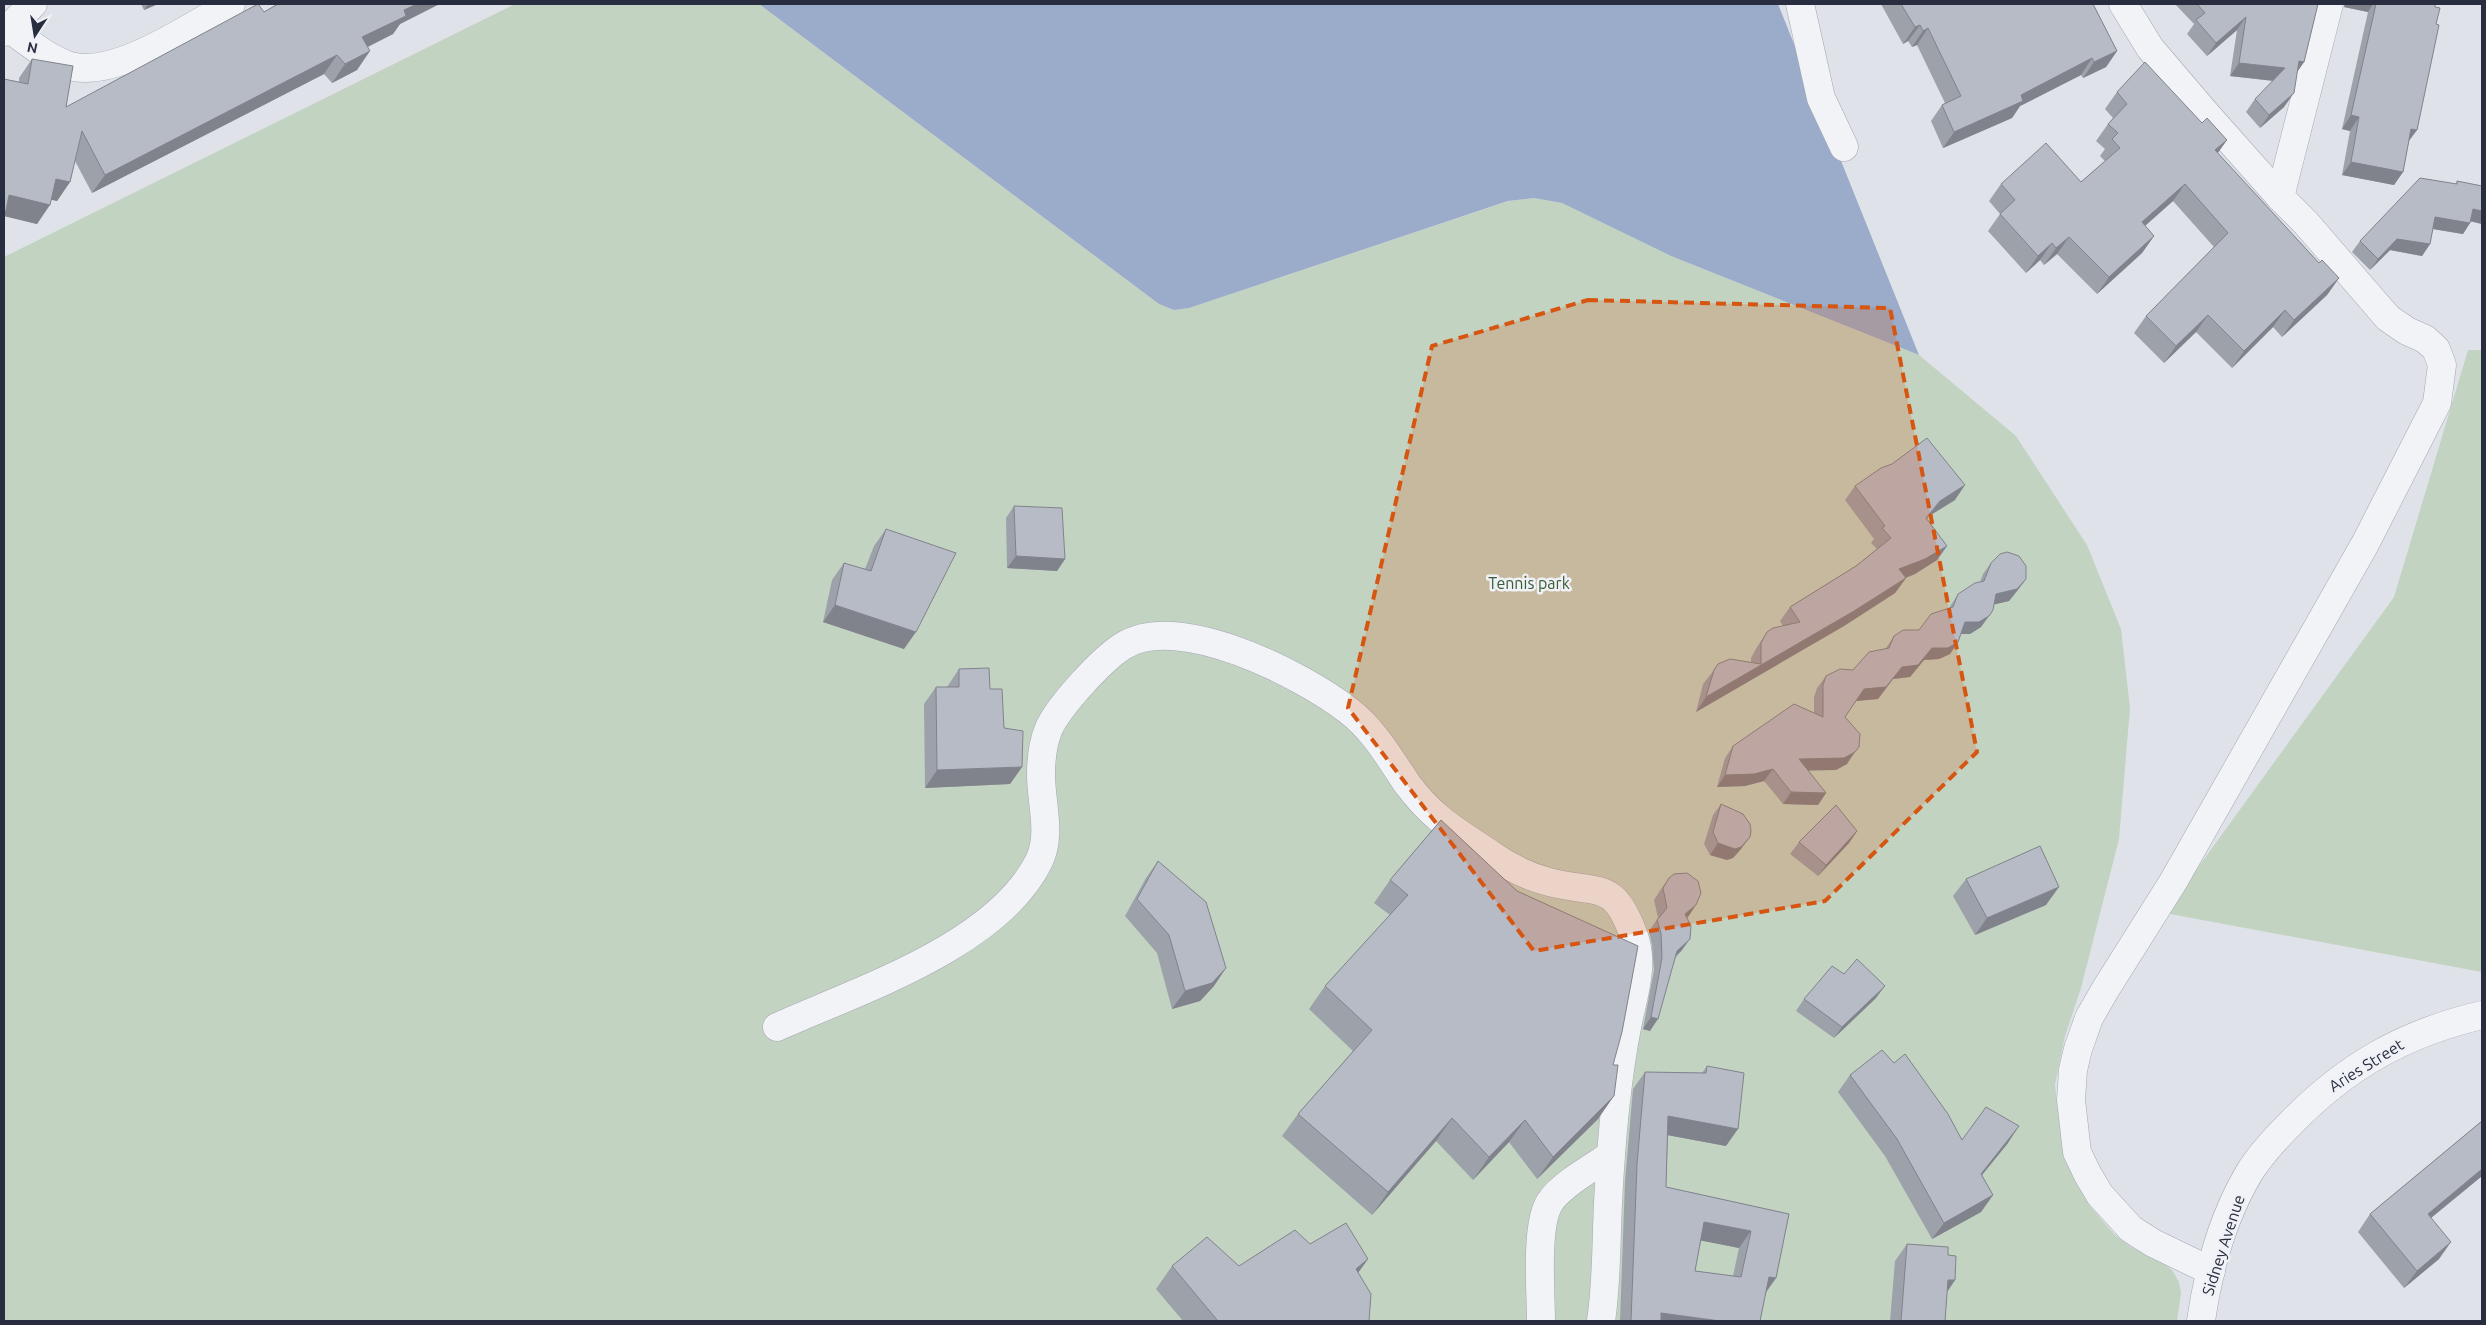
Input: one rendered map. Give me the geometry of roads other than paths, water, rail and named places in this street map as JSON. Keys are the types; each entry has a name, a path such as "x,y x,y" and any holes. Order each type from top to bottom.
{"street":[{"path":"33,4 6,30 68,66 84,69 100,68 147,50 231,4"},
{"path":"1800,4 1821,98 1844,147"},
{"path":"2123,4 2150,48 2280,198 2306,223 2388,318 2407,331 2425,339 2436,349 2442,366 2437,402 2365,544 2173,882 2089,1018 2078,1049 2073,1070 2071,1100 2077,1152 2088,1175 2100,1195 2131,1228 2153,1243 2211,1271"},
{"path":"2280,198 2329,4"},
{"path":"776,1027 943,952 979,929 1027,880 1041,856 1046,836 1041,774 1044,741 1050,725 1071,697 1103,663 1124,645 1149,636 1179,636 1218,644 1267,664 1310,686 1351,712 1384,747 1409,786 1442,823 1506,864 1548,882 1606,892 1623,908 1637,947 1638,972 1617,1075 1601,1321"},
{"name":"Aries Street","path":"2268,1146 2309,1104 2334,1083 2370,1059 2399,1042 2443,1024 2482,1015"},
{"name":"Sidney Avenue","path":"2201,1321 2211,1271 2239,1193 2249,1173 2268,1146"},
{"path":"1541,1321 1542,1228 1545,1212 1550,1202 1559,1192 1611,1155"}],"water":[{"path":"759,4 1778,4 1919,355 1671,256 1562,203 1534,198 1508,201 1189,308 1174,310 1159,304"}],"park label":[{"name":"Tennis park","path":"1529,583"}]}
